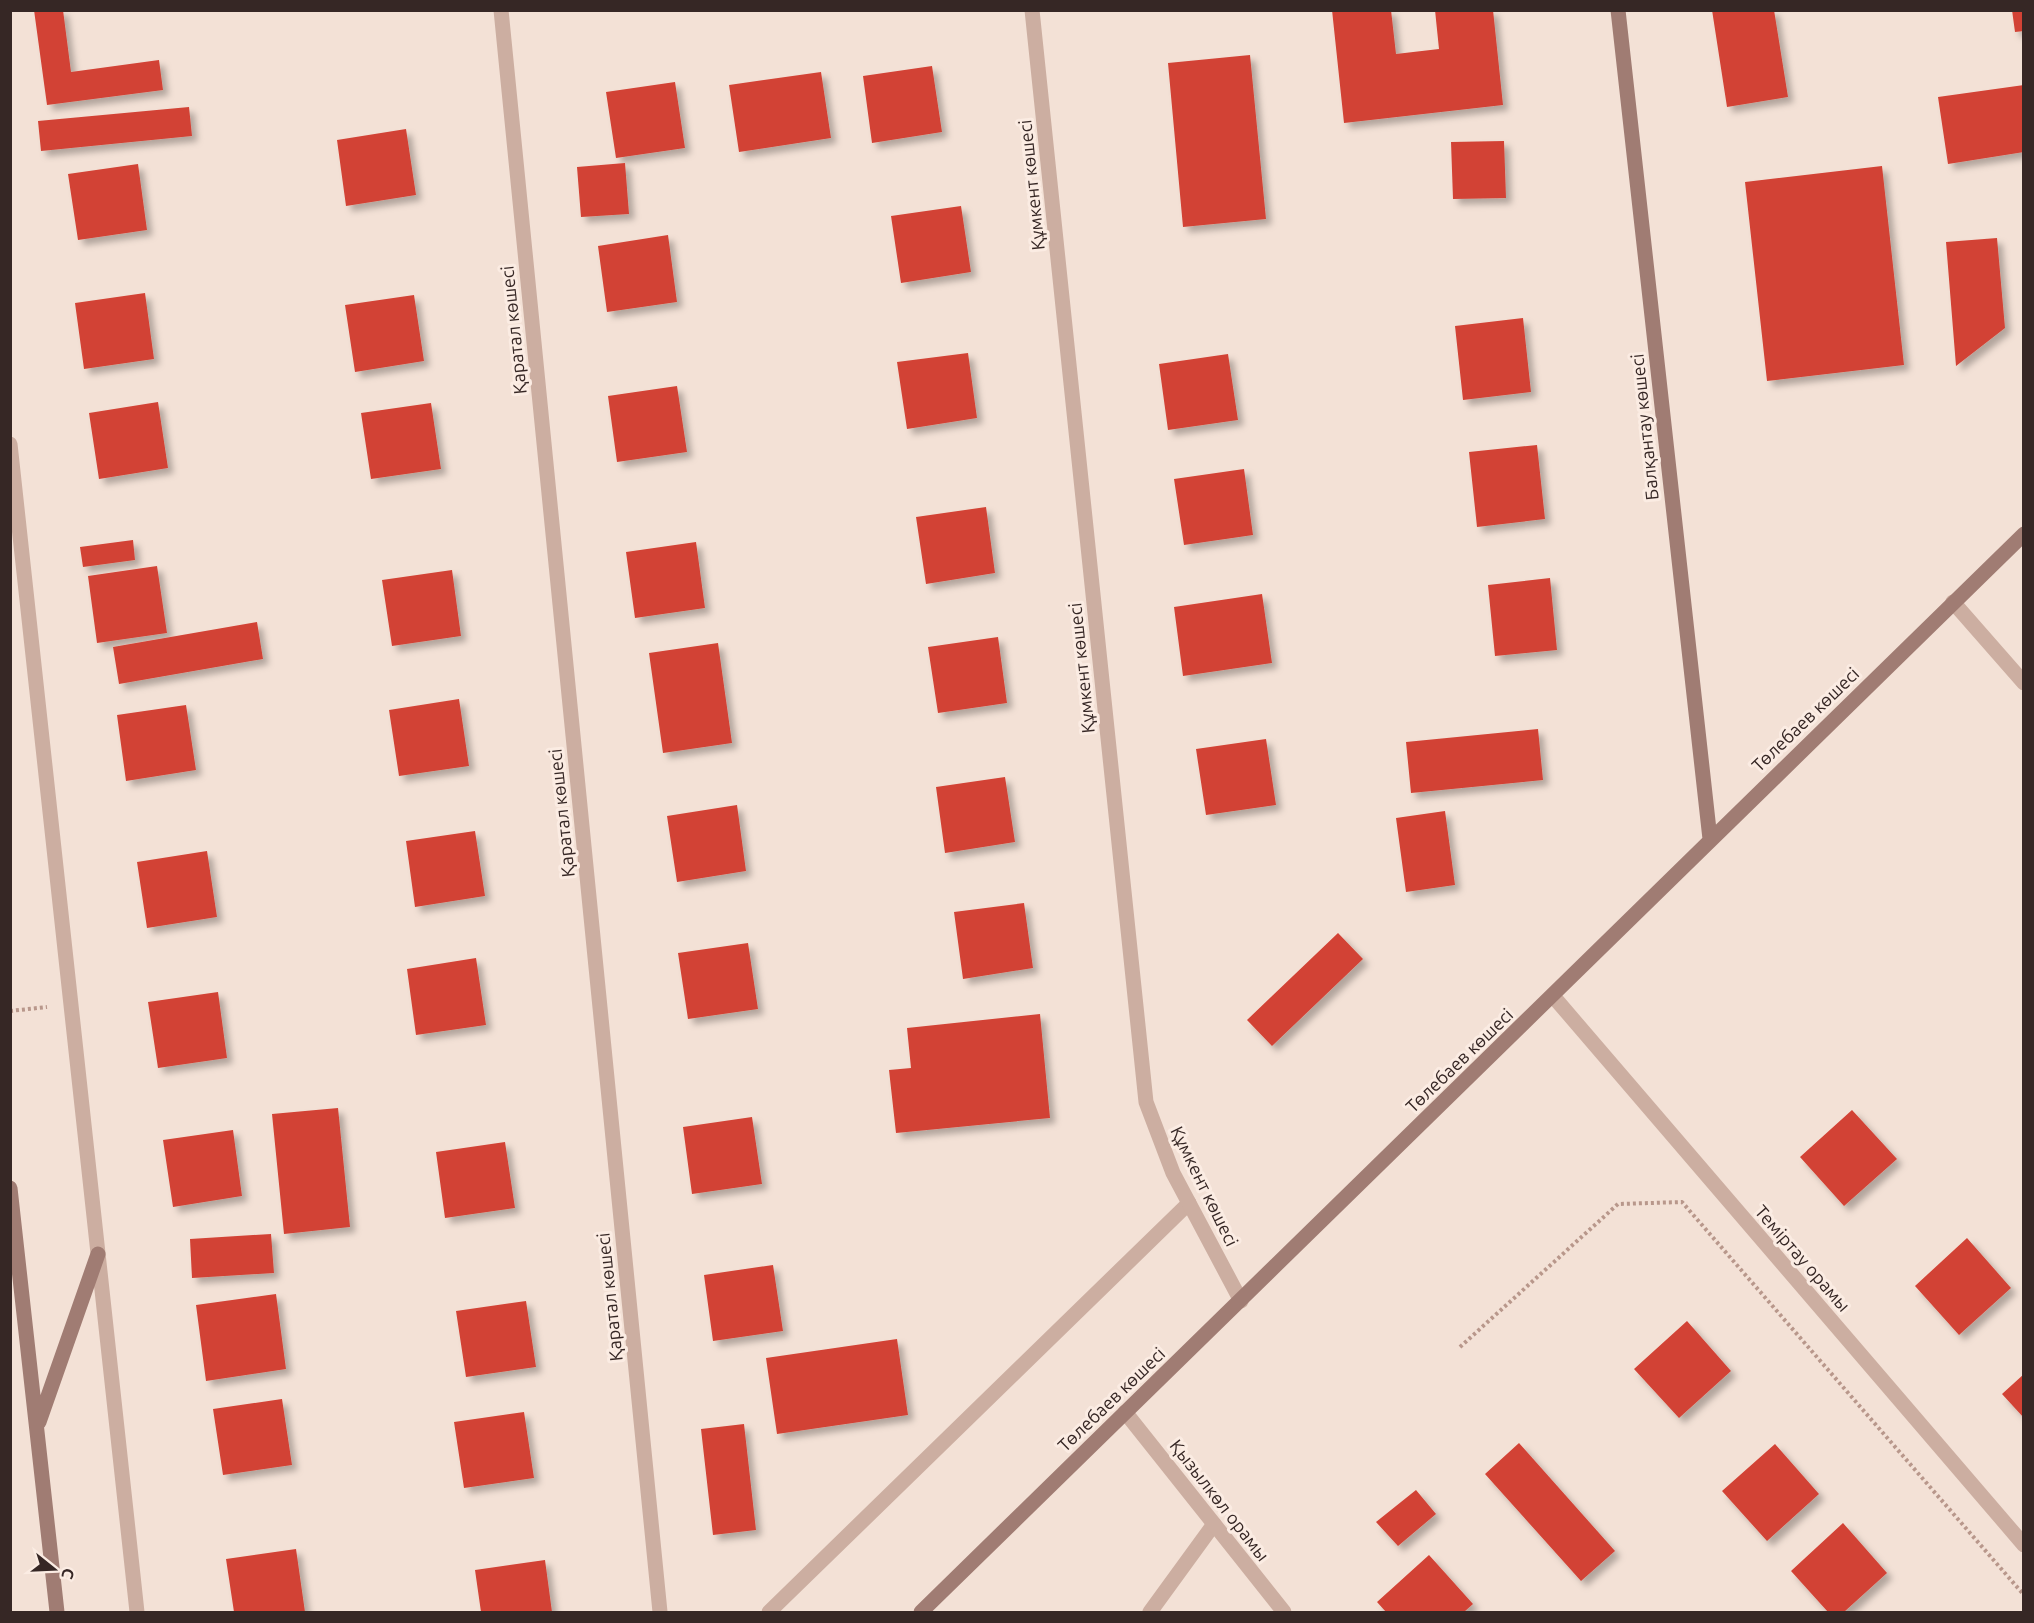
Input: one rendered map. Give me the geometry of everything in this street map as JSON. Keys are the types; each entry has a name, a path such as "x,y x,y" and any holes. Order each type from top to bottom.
{"street":[{"name":"Қаратал көшесі","path":"501,10 660,1612"},
{"name":"Құмкент көшесі","path":"1032,10 1146,1102 1173,1173 1241,1301"},
{"name":"Балқантау көшесі","path":"1618,10 1710,839"},
{"path":"10,444 137,1612"},
{"name":"Төлебаев көшесі","path":"921,1612 2024,534"},
{"path":"1953,602 2024,683"},
{"name":"Теміртау орамы","path":"1553,996 2024,1545"},
{"path":"10,1188 57,1612"},
{"path":"769,1612 1189,1203"},
{"path":"36,1427 98,1254"},
{"name":"Қызылкөл орамы","path":"1125,1412 1284,1612"},
{"path":"1150,1612 1214,1524"},
{"path":"52,1574 68,1612"}],"path":[{"path":"10,1011 72,1005"},
{"path":"1460,1347 1618,1204 1682,1202 2024,1595"}],"building":[{"path":"34,10 63,10 71,72 159,60 163,90 47,105"},
{"path":"1332,10 1391,10 1396,54 1439,49 1435,10 1493,10 1503,105 1344,123"},
{"path":"1712,10 1774,10 1788,97 1727,107"},
{"path":"2012,10 2024,10 2024,31 2015,32"},
{"path":"1250,55 1266,219 1183,227 1168,63"},
{"path":"932,66 942,132 872,143 863,76"},
{"path":"821,72 831,138 739,152 729,85"},
{"path":"675,82 685,148 616,158 606,92"},
{"path":"2024,85 2024,152 1948,164 1938,97"},
{"path":"189,107 192,136 41,151 38,121"},
{"path":"406,129 416,195 346,206 337,140"},
{"path":"1504,141 1506,198 1453,199 1451,142"},
{"path":"625,163 629,214 581,217 577,167"},
{"path":"138,164 147,230 78,240 68,174"},
{"path":"1882,166 1904,365 1767,381 1745,182"},
{"path":"961,206 971,272 901,283 891,216"},
{"path":"668,235 677,302 607,312 598,246"},
{"path":"1997,238 2005,328 1956,366 1946,242"},
{"path":"145,293 154,359 84,369 75,303"},
{"path":"414,295 424,361 355,372 345,305"},
{"path":"1523,318 1531,392 1463,400 1455,326"},
{"path":"968,353 977,418 907,429 897,362"},
{"path":"1228,354 1238,420 1168,430 1159,364"},
{"path":"677,386 687,452 617,462 608,396"},
{"path":"158,402 168,468 99,479 89,413"},
{"path":"431,403 441,469 371,479 361,413"},
{"path":"1537,445 1545,519 1477,527 1469,452"},
{"path":"1244,469 1253,535 1184,545 1174,479"},
{"path":"986,507 995,573 926,584 916,517"},
{"path":"133,540 135,560 83,567 80,547"},
{"path":"696,542 705,608 635,618 626,552"},
{"path":"157,566 167,633 97,643 88,576"},
{"path":"452,570 461,636 392,646 382,580"},
{"path":"1550,578 1557,650 1495,656 1488,585"},
{"path":"1262,594 1272,663 1183,676 1174,607"},
{"path":"257,622 263,659 119,684 113,647"},
{"path":"998,637 1007,703 938,713 928,647"},
{"path":"718,643 732,743 663,753 649,653"},
{"path":"459,699 469,766 399,776 389,710"},
{"path":"186,705 196,770 126,781 117,715"},
{"path":"1538,729 1543,780 1411,793 1406,742"},
{"path":"1266,739 1276,805 1206,815 1196,749"},
{"path":"1005,777 1015,842 945,853 936,787"},
{"path":"737,805 746,871 677,882 667,816"},
{"path":"1445,811 1455,885 1406,892 1396,818"},
{"path":"475,831 485,896 415,907 406,841"},
{"path":"207,851 217,917 147,928 137,862"},
{"path":"1024,903 1033,968 963,979 954,912"},
{"path":"1338,933 1363,959 1272,1046 1247,1020"},
{"path":"748,943 758,1009 688,1019 678,953"},
{"path":"476,958 486,1025 416,1035 407,969"},
{"path":"218,992 227,1058 158,1068 148,1002"},
{"path":"1040,1014 1050,1118 896,1133 889,1070 911,1068 907,1028"},
{"path":"338,1108 350,1227 284,1234 272,1114"},
{"path":"1852,1110 1897,1159 1844,1206 1800,1157"},
{"path":"752,1117 762,1184 692,1194 683,1127"},
{"path":"233,1130 242,1196 173,1207 163,1140"},
{"path":"505,1142 515,1208 445,1218 436,1152"},
{"path":"271,1234 274,1273 192,1278 190,1239"},
{"path":"1967,1238 2011,1288 1959,1335 1915,1286"},
{"path":"773,1265 783,1331 713,1341 704,1275"},
{"path":"276,1294 286,1369 206,1381 196,1305"},
{"path":"526,1301 536,1367 466,1377 456,1311"},
{"path":"1687,1321 1731,1371 1679,1418 1634,1369"},
{"path":"897,1339 908,1415 777,1434 766,1358"},
{"path":"2024,1374 2024,1418 2002,1394"},
{"path":"282,1399 292,1465 223,1475 213,1409"},
{"path":"524,1412 534,1478 464,1488 454,1422"},
{"path":"744,1424 756,1530 713,1535 701,1429"},
{"path":"1519,1443 1615,1551 1581,1581 1485,1474"},
{"path":"1775,1444 1819,1494 1767,1541 1722,1491"},
{"path":"1416,1490 1436,1514 1398,1546 1376,1522"},
{"path":"1843,1523 1887,1573 1844,1612 1828,1612 1791,1571"},
{"path":"296,1549 305,1612 234,1612 226,1559"},
{"path":"1429,1555 1473,1604 1464,1612 1386,1612 1377,1602"},
{"path":"545,1560 552,1612 481,1612 475,1570"}]}
